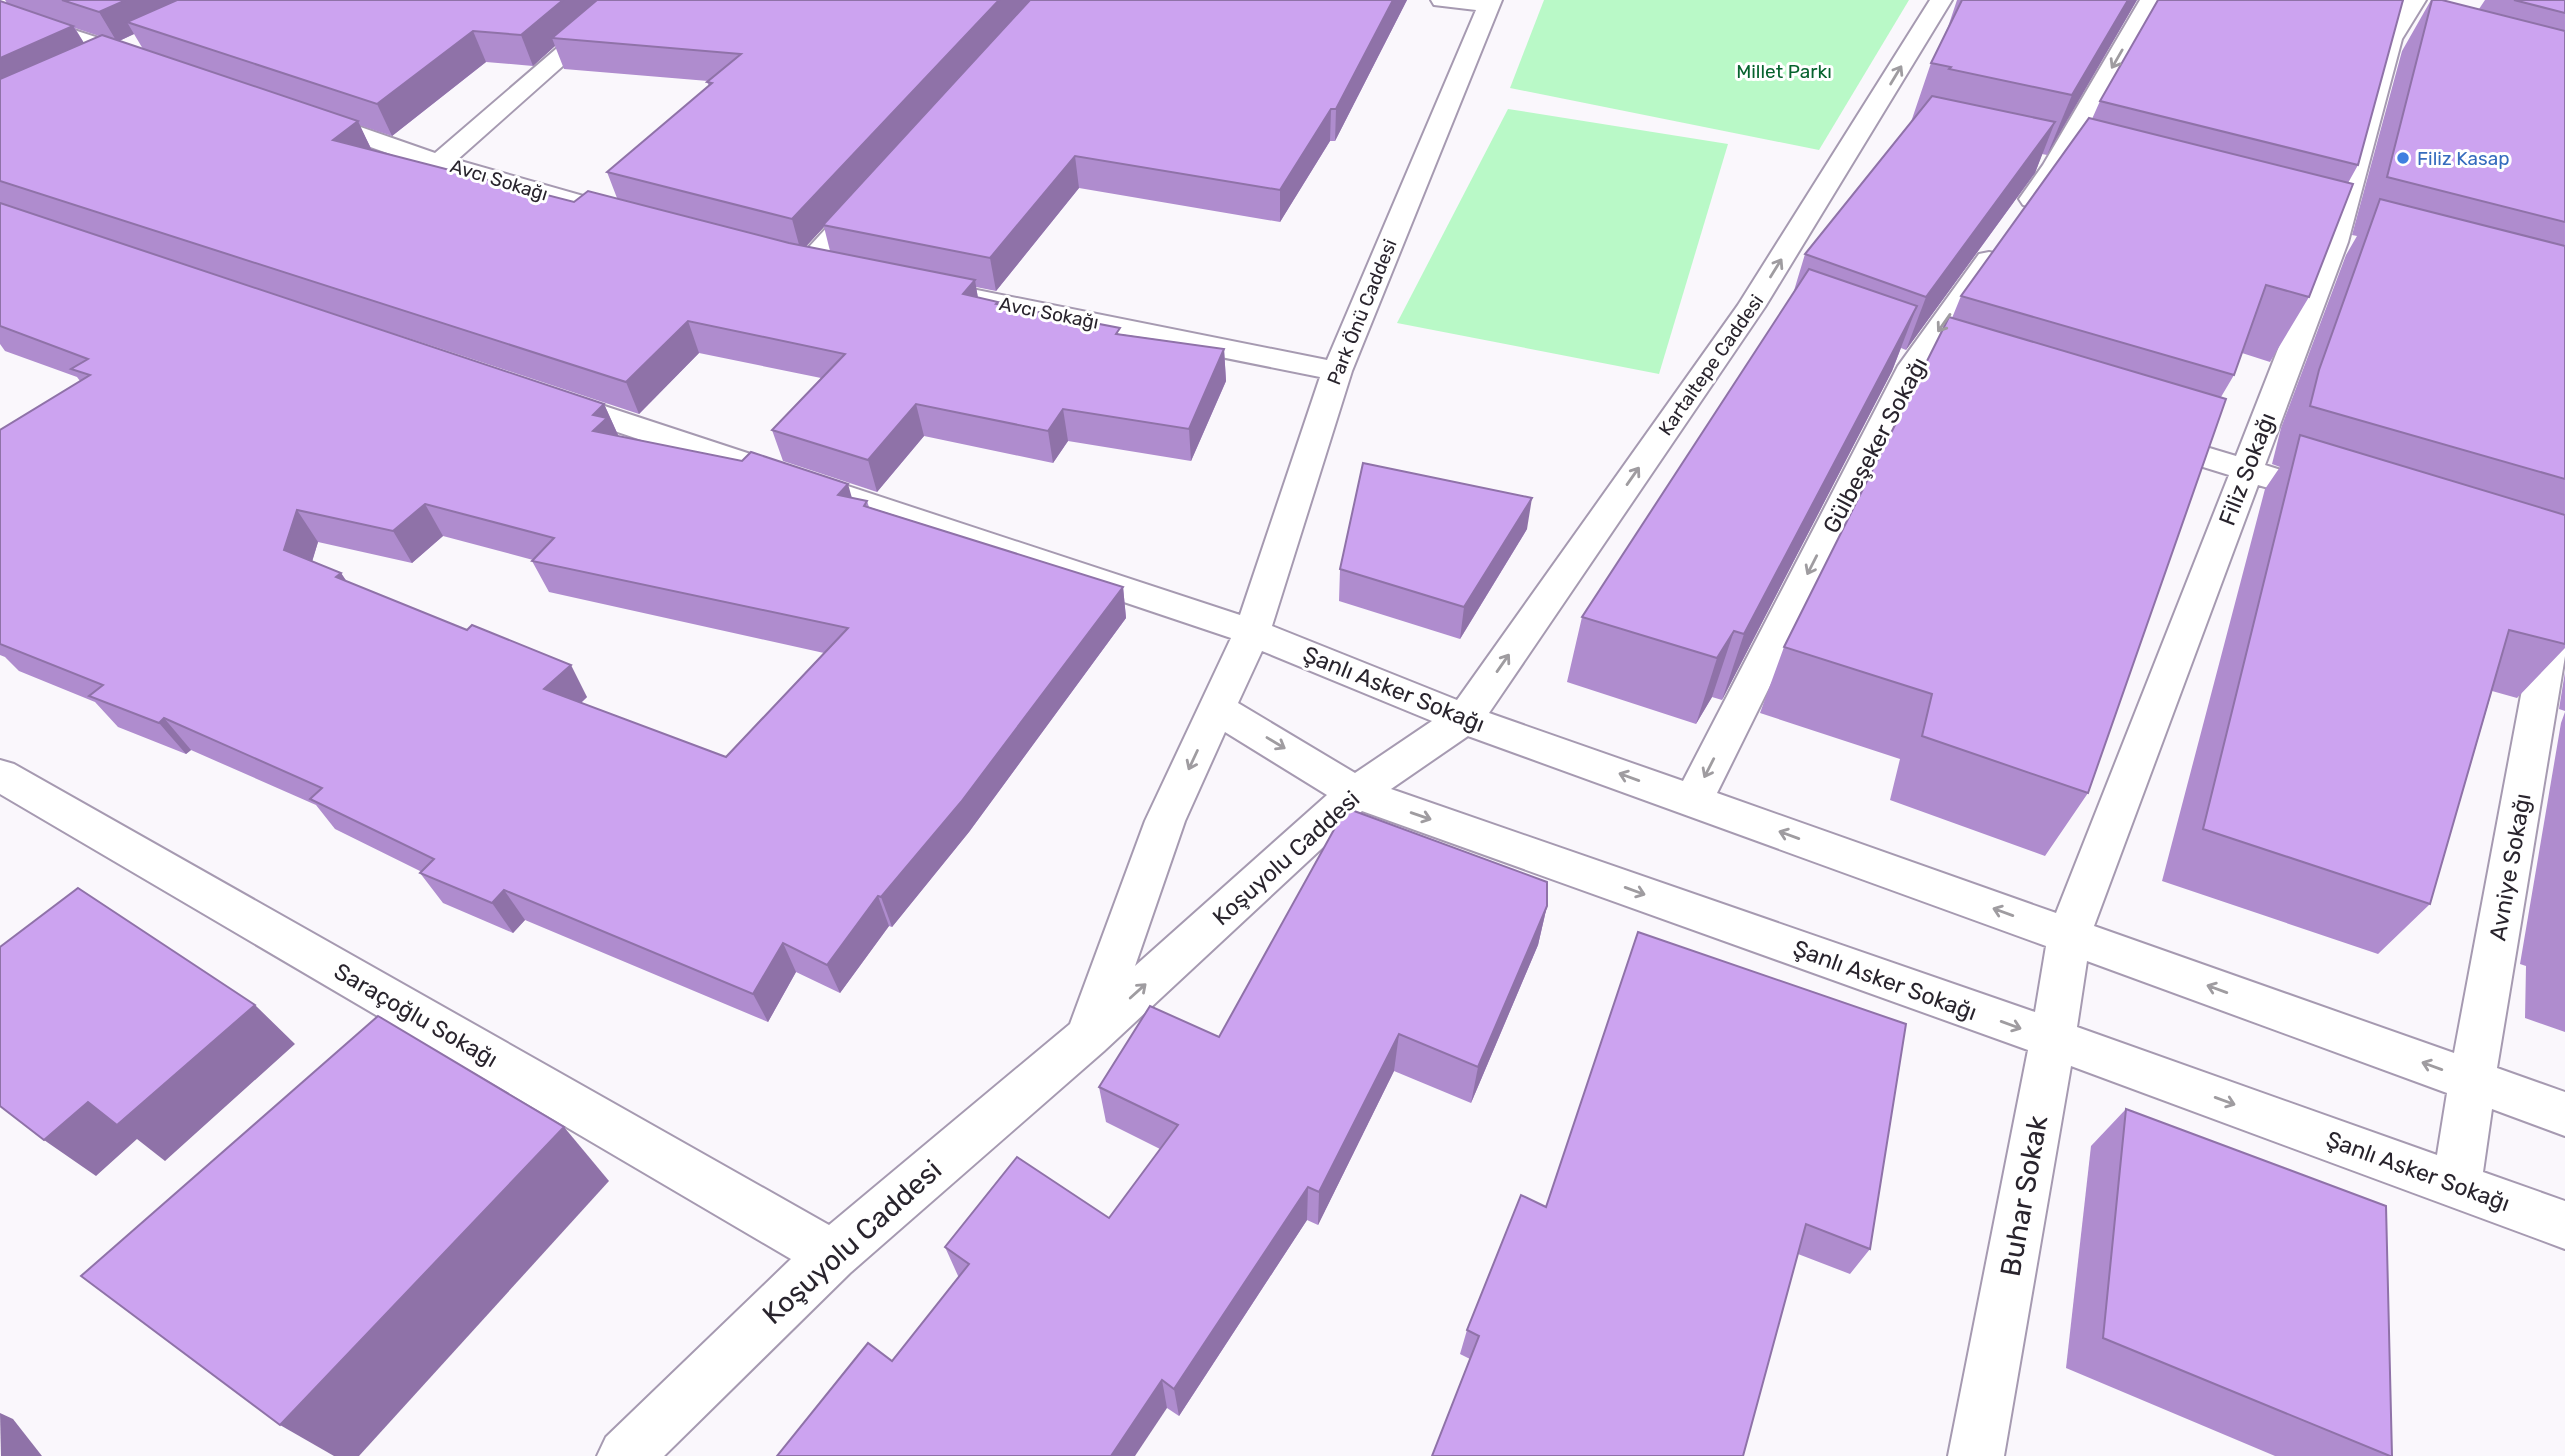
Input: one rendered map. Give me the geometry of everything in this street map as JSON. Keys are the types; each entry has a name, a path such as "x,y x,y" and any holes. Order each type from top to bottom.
{"street":[{"path":"439,163 626,0"},
{"path":"1442,0 1490,3"},
{"name":"Kartaltepe Caddesi","path":"1464,719 1764,312 1879,127 1941,0"},
{"name":"Gülbeşeker Sokağı","path":"1693,800 1913,366 2054,168 2151,0"},
{"name":"Filiz Sokağı","path":"2069,936 2336,242 2388,39 2415,0"},
{"name":"Park Önü Caddesi","path":"1252,632 1337,371 1490,3"},
{"path":"0,13 157,65"},
{"path":"97,64 146,41"},
{"name":"Avcı Sokağı","path":"298,114 439,163 625,216"},
{"path":"809,264 881,183"},
{"name":"Avcı Sokağı","path":"917,286 1337,371"},
{"name":"Şanlı Asker Sokağı","path":"535,394 1252,632 1464,719 2565,1114"},
{"path":"2132,434 2300,487"},
{"name":"Avniye Sokağı","path":"2457,1184 2557,562"},
{"name":"Koşuyolu Caddesi","path":"1088,1037 1165,821 1252,632"},
{"name":"Şanlı Asker Sokağı","path":"1217,708 1356,793 2457,1184 2565,1225"},
{"name":"Koşuyolu Caddesi","path":"625,1456 832,1255 1088,1037 1356,793 1464,719"},
{"name":"Saraçoğlu Sokağı","path":"0,775 832,1255"},
{"name":"Buhar Sokak","path":"1976,1456 2053,1040 2069,936"}],"green space":[{"name":"Millet Parkı","path":"1544,0 1909,0 1819,150 1510,88"},
{"path":"1508,109 1728,144 1659,374 1397,323"}],"building":[{"path":"62,0 126,0 99,12"},
{"path":"177,0 563,0 521,35 473,31 377,104 127,22"},
{"path":"597,0 999,0 792,219 607,172 712,83 707,82 741,54 552,38"},
{"path":"1030,0 1393,0 1336,109 1331,109 1280,190 1075,156 990,258 823,225"},
{"path":"1962,0 2128,0 2072,95 1931,63"},
{"path":"2158,0 2403,0 2358,165 2100,101"},
{"path":"2432,0 2442,0 2565,31 2565,222 2387,177"},
{"path":"2514,0 2565,0 2565,13"},
{"path":"0,1 73,26 0,58"},
{"path":"102,35 358,121 333,140 574,202 588,191 789,243 975,280 963,294 998,302 996,304 1120,328 1116,334 1224,349 1189,429 1063,409 1048,431 916,404 868,460 772,430 845,354 688,321 626,382 0,181 0,79"},
{"path":"1932,96 2055,122 1926,297 1805,254"},
{"path":"2089,118 2353,184 2309,297 2266,285 2234,375 1961,296"},
{"path":"2380,199 2565,246 2565,479 2310,406 2319,370"},
{"path":"0,203 604,404 593,415 607,418 593,431 742,461 751,452 848,484 838,495 867,501 864,506 1123,587 961,802 881,897 878,896 827,965 783,943 753,994 504,890 492,903 420,873 434,859 310,799 322,788 164,718 159,723 89,696 103,685 0,644 0,430 90,375 71,369 88,359 0,326","holes":["425,504 554,538 532,561 848,628 726,757 544,689 571,665 472,625 467,630 336,577 341,573 284,550 297,510 393,531"]},
{"path":"1809,269 1917,306 1744,634 1734,631 1717,658 1582,617"},
{"path":"1949,317 2226,399 2088,793 1922,736 1932,694 1784,647"},
{"path":"2300,435 2565,515 2565,644 2509,630 2430,904 2203,829"},
{"path":"1363,463 1532,498 1464,607 1340,569"},
{"path":"1346,808 1547,882 1547,906 1478,1067 1399,1034 1319,1192 1308,1187 1174,1389 1162,1380 1111,1456 777,1456 868,1343 892,1361 969,1264 945,1247 1017,1157 1109,1218 1178,1125 1099,1087 1150,1006 1219,1037"},
{"path":"78,888 255,1005 117,1125 88,1102 44,1140 0,1106 0,947"},
{"path":"1638,932 1906,1024 1870,1249 1806,1224 1743,1456 1432,1456 1479,1336 1467,1330 1521,1195 1546,1207"},
{"path":"378,1016 564,1127 280,1425 81,1276"},
{"path":"2126,1109 2386,1206 2392,1456 2103,1338"}],"place":[{"name":"Filiz Kasap","path":"2403,158"}]}
